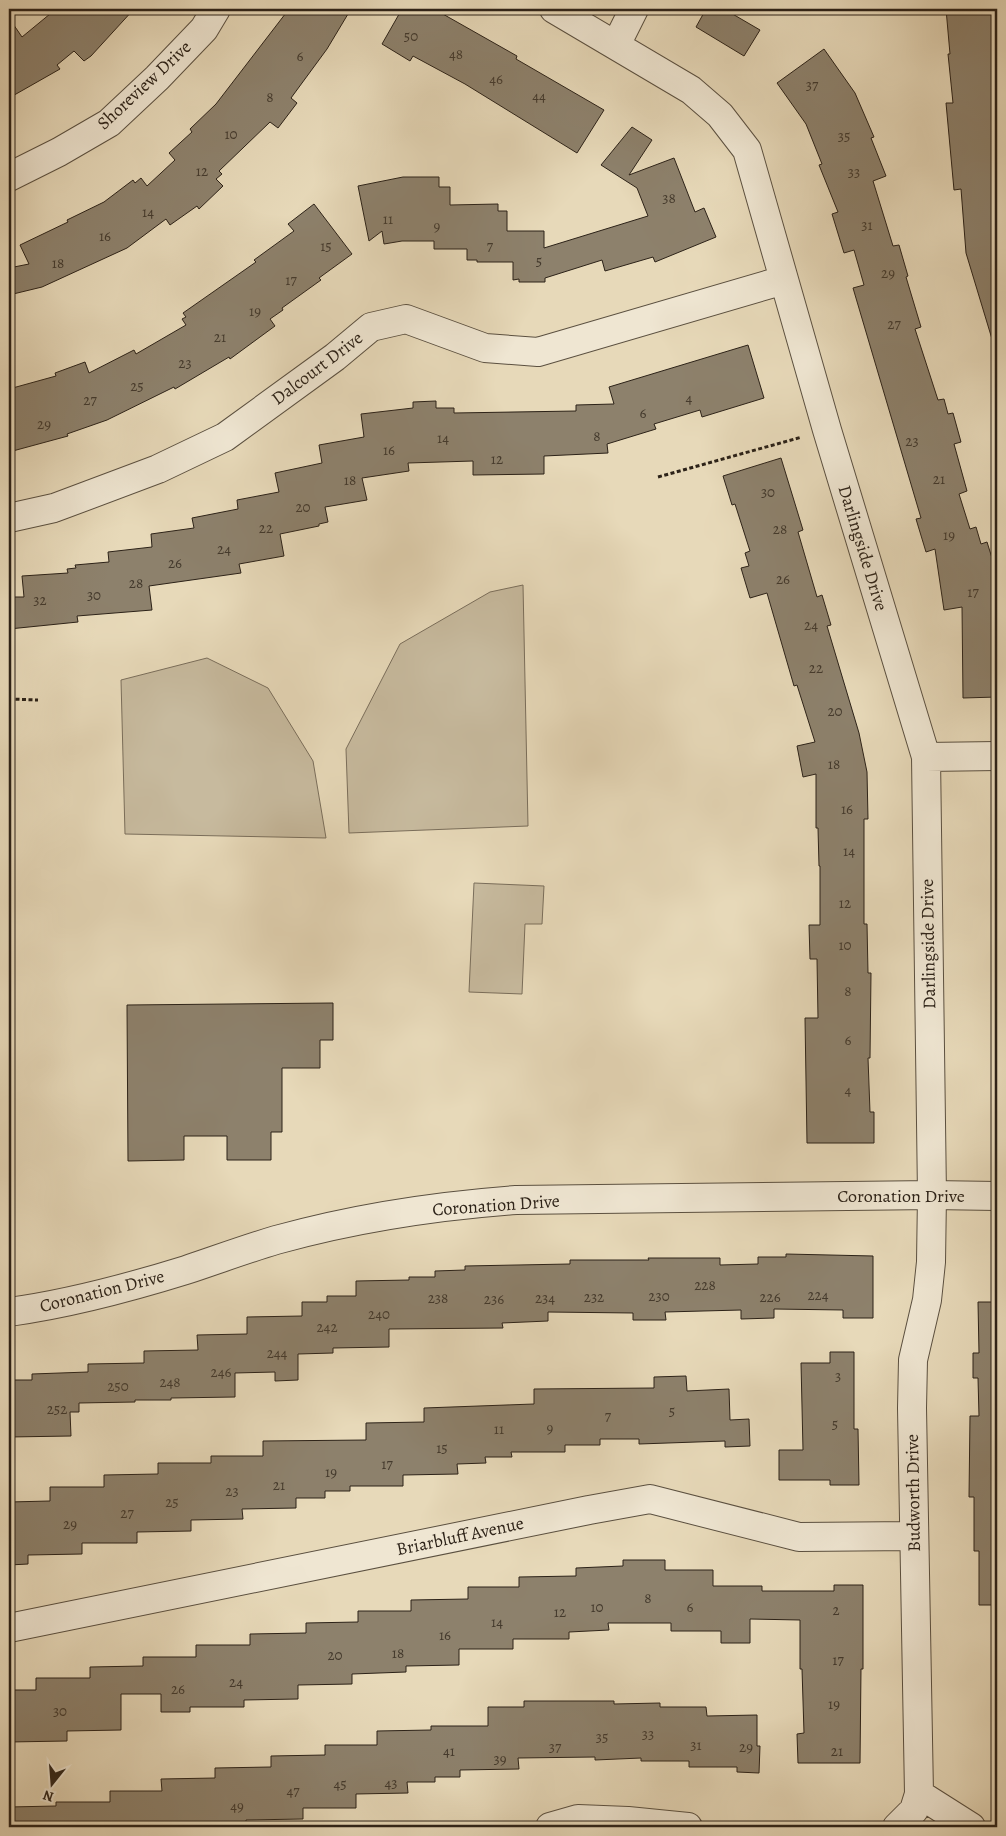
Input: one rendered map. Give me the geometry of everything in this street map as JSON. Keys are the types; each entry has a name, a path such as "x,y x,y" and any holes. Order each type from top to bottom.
{"street":[{"name":"Shoreview Drive","path":"9,178 109,123 157,78 204,29 216,9"},
{"name":"Darlingside Drive","path":"554,9 691,90 720,115 747,150 827,430 926,757 932,1195"},
{"path":"616,45 634,9"},
{"name":"Dalcourt Drive","path":"9,518 63,504 158,469 225,437 335,357 371,327 406,319 485,348 538,352 784,280"},
{"path":"926,757 997,756"},
{"name":"Coronation Drive","path":"9,1312 30,1310 109,1292 185,1270 276,1240 361,1220 459,1204 516,1200 932,1195 997,1196"},
{"name":"Budworth Drive","path":"897,1827 914,1810 919,1794 912,1408 914,1360 927,1300 931,1262 932,1195"},
{"name":"Briarbluff Avenue","path":"9,1628 650,1499 799,1537 913,1536"},
{"path":"919,1794 971,1827"},
{"path":"550,1827 578,1820 628,1821 688,1827"}],"path":[{"path":"658,477 827,430"},
{"path":"9,699 38,700"}],"shaded area":[{"path":"523,585 528,826 349,833 346,749 400,644 490,592"},
{"path":"207,658 268,688 313,761 326,838 125,834 121,680"},
{"path":"474,883 544,886 542,924 525,924 522,994 469,992"}],"building":[{"path":"56,9 134,9 91,56 84,61 74,51 57,65 60,69 9,98 9,18 22,37"},
{"path":"289,9 351,9 327,49 291,98 297,103 278,128 270,122 219,171 222,174 216,179 223,186 199,209 197,206 170,225 166,219 127,248 42,287 9,295 9,268 29,264 20,245 104,202 133,180 135,183 141,178 147,186 175,160 169,153 192,132 190,129 216,104"},
{"path":"402,9 434,9 517,56 516,59 604,110 577,153 465,84 413,56 410,61 382,44"},
{"path":"706,9 724,9 760,30 744,56 696,27"},
{"path":"946,9 997,9 997,126 994,127 997,165 997,339 992,339 966,253 961,189 954,190 946,103 953,103"},
{"path":"824,49 855,93 874,137 871,138 886,176 873,181 893,246 899,245 908,276 906,277 921,327 915,329 938,400 944,399 948,414 953,413 961,442 954,444 967,491 959,494 970,529 976,527 981,544 987,542 997,574 997,697 963,698 962,607 944,610 935,549 926,552 916,519 921,518 853,288 864,285 854,250 844,253 832,214 838,212 819,165 822,164 806,124 777,83"},
{"path":"632,127 652,140 629,175 674,158 695,212 704,208 716,237 655,262 653,257 605,271 602,260 545,278 545,282 519,282 519,279 513,280 513,262 477,262 477,260 467,260 467,249 434,249 434,241 402,241 384,244 382,231 369,241 358,186 403,177 439,177 439,187 450,187 450,205 498,204 498,211 507,211 507,231 544,231 544,248 648,216 637,188 601,165"},
{"path":"314,204 352,254 319,278 321,280 270,319 275,326 230,359 229,357 175,389 174,387 107,420 67,434 68,436 9,452 9,389 56,376 55,373 85,362 89,373 134,350 136,354 186,325 182,319 186,317 183,313 256,262 254,260 294,231 288,224"},
{"path":"748,345 764,398 702,417 700,410 654,424 656,429 607,444 608,453 544,456 544,474 473,475 473,461 408,463 409,471 362,478 367,500 325,507 328,522 319,524 319,526 280,534 284,556 239,564 241,573 149,586 152,610 77,616 78,622 9,629 9,597 24,597 22,576 68,573 67,569 76,568 75,565 109,562 108,552 152,547 151,534 194,528 192,518 238,509 237,500 279,492 275,473 322,463 319,445 364,437 361,414 413,408 413,402 436,401 436,408 454,408 454,413 576,411 576,405 614,404 609,387"},
{"path":"781,458 803,530 798,532 817,597 822,595 831,625 827,626 859,733 867,772 868,819 864,819 864,924 867,924 868,973 871,973 870,1058 868,1058 870,1112 874,1112 874,1143 807,1143 805,1018 818,1018 817,959 810,959 809,925 820,925 820,866 818,828 816,828 816,774 803,777 797,746 815,742 797,685 794,686 767,593 750,598 741,568 749,566 745,553 750,551 735,504 732,505 723,476"},
{"path":"333,1003 333,1040 320,1040 320,1068 282,1068 282,1132 271,1132 271,1160 227,1160 227,1136 184,1136 184,1160 128,1161 127,1005"},
{"path":"786,1254 873,1256 873,1318 843,1318 843,1310 774,1309 774,1318 741,1319 741,1310 665,1312 666,1320 633,1320 633,1313 548,1312 548,1321 502,1323 503,1328 389,1329 389,1347 333,1348 333,1353 298,1354 298,1380 275,1381 275,1372 235,1373 235,1397 79,1403 79,1412 70,1412 71,1436 9,1437 9,1380 32,1380 32,1374 88,1372 88,1364 144,1363 144,1351 198,1350 197,1335 247,1334 247,1317 302,1316 302,1302 327,1302 327,1296 356,1296 356,1281 409,1280 409,1277 435,1277 435,1271 465,1270 465,1266 570,1264 570,1260 720,1258 720,1265 758,1264 758,1257 786,1257"},
{"path":"978,1302 997,1302 997,1605 979,1605 979,1551 974,1551 974,1497 969,1497 970,1416 979,1416 978,1378 973,1378 973,1353 979,1353"},
{"path":"830,1352 854,1352 854,1429 858,1429 859,1485 830,1485 830,1480 779,1480 779,1450 803,1450 801,1363 830,1363"},
{"path":"686,1376 687,1391 729,1389 730,1420 749,1419 750,1446 725,1447 725,1441 639,1444 639,1439 600,1439 600,1445 565,1445 565,1452 511,1452 512,1457 485,1457 486,1463 457,1464 458,1474 403,1475 403,1486 350,1486 350,1491 325,1491 325,1498 296,1498 296,1508 242,1509 243,1519 191,1520 191,1531 137,1532 137,1543 82,1543 82,1554 28,1555 28,1564 9,1565 9,1502 50,1501 50,1487 104,1487 104,1475 158,1474 158,1463 211,1463 211,1456 263,1456 263,1441 366,1440 366,1423 424,1422 424,1408 534,1404 534,1389 654,1388 654,1377"},
{"path":"623,1560 665,1560 665,1570 713,1570 713,1586 762,1586 762,1591 834,1591 834,1585 863,1585 860,1763 798,1763 797,1734 804,1733 802,1669 800,1669 800,1620 750,1619 750,1643 721,1643 721,1631 671,1631 671,1623 608,1623 609,1630 569,1632 569,1639 513,1639 513,1649 459,1649 459,1665 406,1666 406,1672 352,1674 352,1684 298,1685 298,1699 244,1700 244,1707 190,1707 190,1712 161,1712 161,1694 121,1694 121,1730 67,1731 67,1741 9,1742 9,1690 36,1690 36,1678 90,1678 90,1667 143,1666 143,1657 196,1657 196,1645 250,1645 250,1634 306,1633 306,1623 358,1622 358,1611 411,1611 411,1600 468,1599 468,1587 519,1587 519,1577 576,1576 576,1568 623,1566"},
{"path":"524,1701 614,1701 614,1704 660,1703 660,1707 706,1707 707,1716 757,1715 757,1746 760,1746 759,1773 737,1772 737,1767 689,1767 689,1761 641,1761 641,1758 595,1760 595,1757 518,1758 519,1769 460,1770 460,1777 435,1777 435,1782 407,1782 408,1793 356,1794 356,1808 303,1808 303,1819 246,1820 246,1827 9,1827 9,1807 56,1806 56,1802 110,1802 110,1791 162,1791 161,1779 215,1778 215,1768 271,1767 271,1756 325,1755 325,1745 377,1745 377,1731 431,1730 431,1726 488,1726 488,1707 524,1707"}]}
